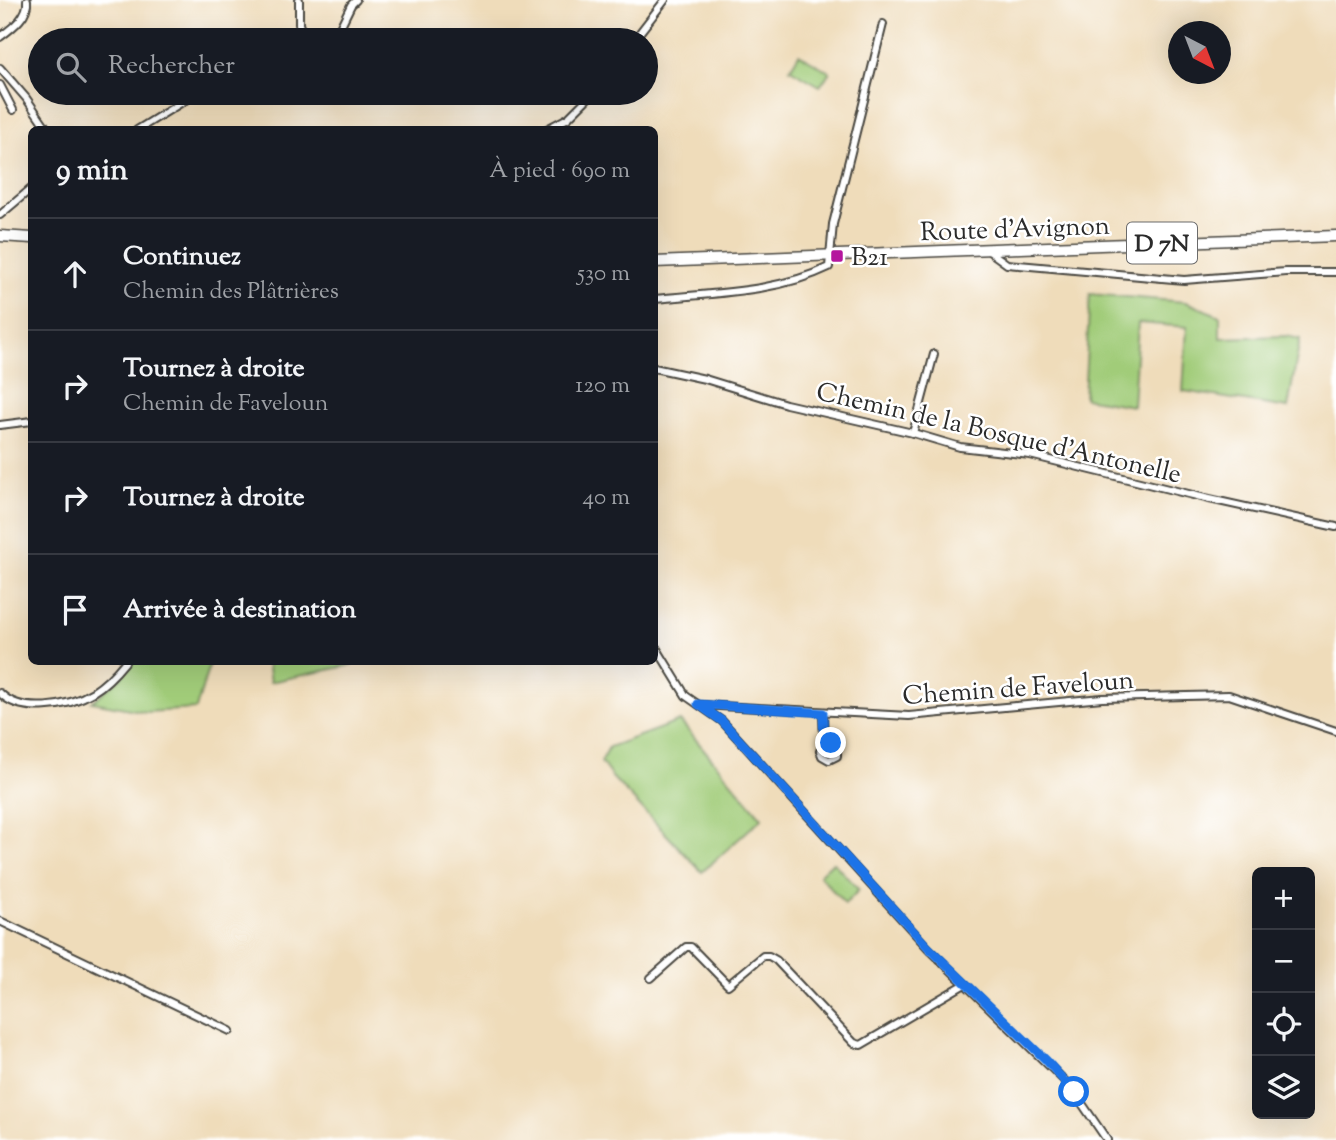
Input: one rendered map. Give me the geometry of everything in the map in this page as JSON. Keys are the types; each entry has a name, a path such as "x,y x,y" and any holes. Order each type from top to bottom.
{"main road":[{"path":"0,236 28,238"},
{"name":"Route d'Avignon","path":"658,262 1336,236"}],"street":[{"path":"0,37 23,16 28,5 27,0"},
{"path":"299,0 300,28"},
{"path":"340,28 356,0"},
{"path":"644,28 666,0"},
{"path":"658,299 743,290 793,281 829,267 833,224 883,23"},
{"path":"0,68 28,101"},
{"path":"0,85 13,110"},
{"path":"31,105 44,126"},
{"path":"143,126 178,105"},
{"path":"553,126 568,118 581,105"},
{"path":"0,215 28,191"},
{"path":"989,251 1007,264 1184,280 1286,272 1336,272"},
{"path":"913,433 934,354"},
{"name":"Chemin de la Bosque d'Antonelle","path":"658,369 960,447 1030,456 1336,527"},
{"path":"0,425 28,422"},
{"path":"658,650 686,696 722,721 928,947 1046,1060 1070,1086 1107,1140"},
{"path":"0,693 12,703 25,706 66,702 94,692 122,665"},
{"name":"Chemin de Faveloun","path":"698,704 909,716 1102,698 1229,695 1336,731"},
{"path":"823,713 824,744"},
{"path":"0,921 230,1031"},
{"path":"652,978 686,947 691,947 727,985 763,956 769,956 776,960 854,1043 860,1045 965,984"}],"green space":[{"path":"799,54 830,72 820,86 790,69"},
{"path":"1090,294 1186,302 1220,316 1220,338 1286,336 1300,339 1288,408 1183,391 1187,327 1138,323 1133,406 1084,398"},
{"path":"131,665 209,665 196,709 146,712 92,702"},
{"path":"267,665 349,665 347,666 270,682"},
{"path":"680,721 762,818 702,872 601,762 609,747"},
{"path":"833,862 859,890 845,904 819,875"}],"place":[{"name":"B21","path":"837,256"}],"route":[{"path":"831,743 824,744 823,713 698,704 722,721 928,947 1046,1060 1074,1092"}]}
